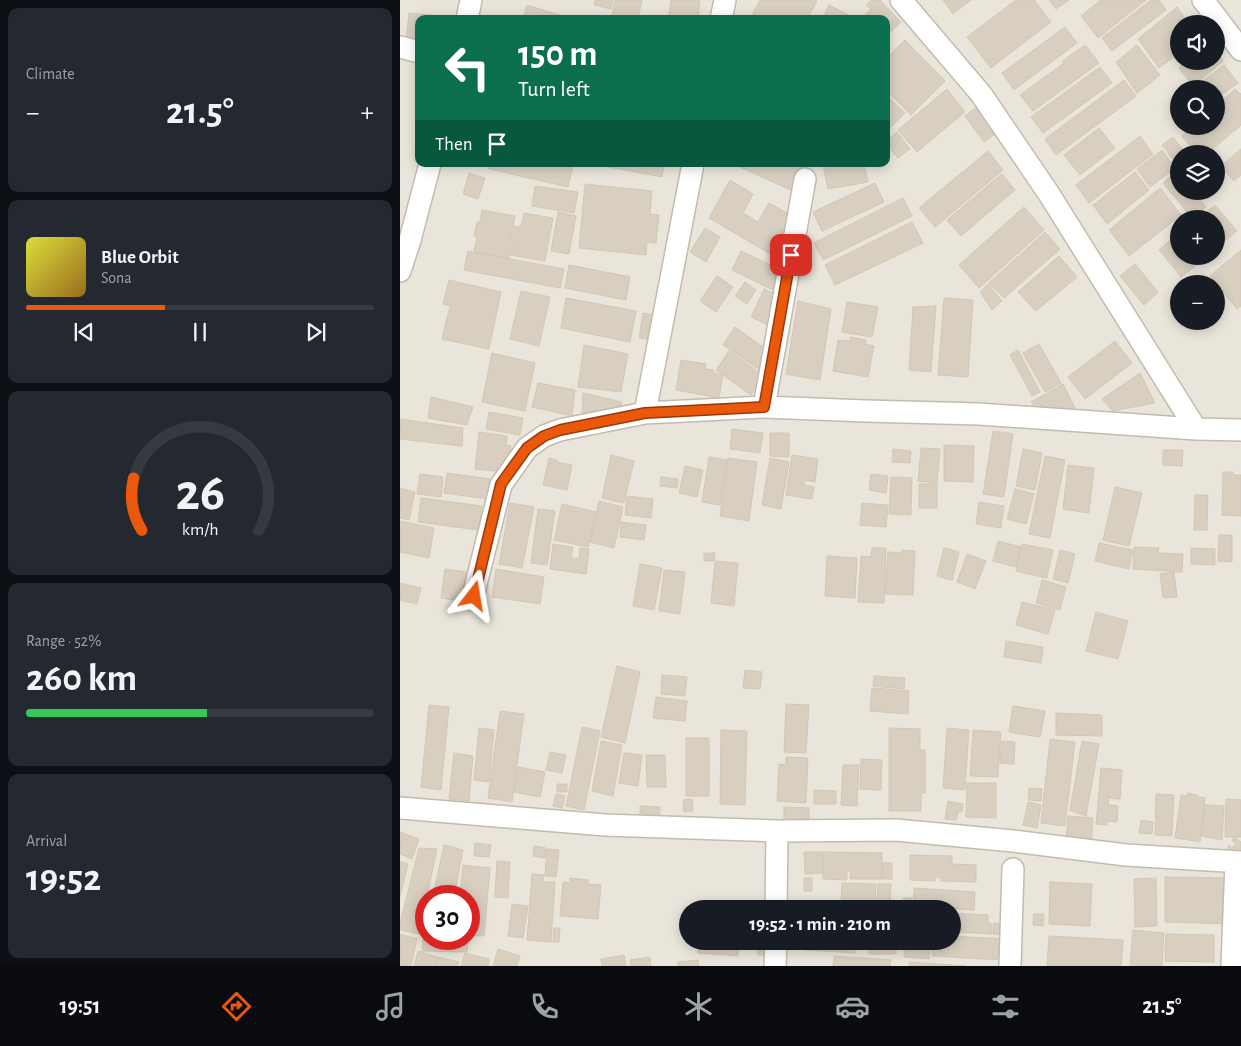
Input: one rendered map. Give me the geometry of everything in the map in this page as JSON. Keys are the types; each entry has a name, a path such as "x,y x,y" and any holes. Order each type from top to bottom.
{"street":[{"path":"468,15 471,0"},
{"path":"722,15 725,0"},
{"path":"901,0 981,94 1050,194 1196,429"},
{"path":"1203,0 1241,50"},
{"path":"400,47 415,51"},
{"path":"400,271 429,167"},
{"path":"645,413 692,167"},
{"path":"764,407 805,179"},
{"path":"474,596 501,484 527,448 544,436 560,430 645,413 764,407 979,414 1196,429 1241,430"},
{"path":"400,808 605,825 776,831 896,830 1013,841 1126,855 1239,862 1232,966"},
{"path":"776,831 776,900"},
{"path":"1010,966 1013,869"},
{"path":"776,950 776,966"}],"shaded area":[{"path":"400,0 1241,0 1241,966 400,966"}],"building":[{"path":"595,0 613,0 611,9 594,5"},
{"path":"615,0 642,0 639,15 612,15"},
{"path":"671,0 700,0 698,15 669,15"},
{"path":"760,0 817,1 809,15 752,15"},
{"path":"871,0 880,0 901,22 890,32 890,15 865,15 871,9 866,5"},
{"path":"943,0 971,0 953,14"},
{"path":"1016,0 1034,0 1051,22 991,68 967,37"},
{"path":"1049,0 1069,0 1056,9"},
{"path":"1101,0 1146,0 1098,38 1081,16"},
{"path":"1151,0 1159,0 1166,10 1112,51 1102,38"},
{"path":"527,5 559,15 524,15"},
{"path":"829,5 849,15 824,15"},
{"path":"1177,7 1183,15 1170,15 1170,60 1159,68 1138,39"},
{"path":"409,13 430,15 415,15 415,43 406,42"},
{"path":"1065,27 1077,43 1014,90 1002,73"},
{"path":"905,40 945,81 911,115 890,94 890,55"},
{"path":"1085,45 1099,63 1033,111 1020,95"},
{"path":"1137,45 1160,75 1137,93 1116,62"},
{"path":"1225,66 1238,83 1225,92 1225,80 1205,80 1218,70 1225,70"},
{"path":"1100,67 1112,83 1043,133 1031,117"},
{"path":"1181,70 1212,70 1200,80 1188,80"},
{"path":"1124,80 1136,96 1056,155 1045,139"},
{"path":"947,89 965,112 917,152 898,130"},
{"path":"1235,89 1241,93 1241,125 1218,145 1190,145 1183,135 1225,135 1225,98"},
{"path":"890,99 905,113 890,128"},
{"path":"981,104 1000,130 984,142 965,116"},
{"path":"1099,128 1115,148 1080,175 1064,155"},
{"path":"897,132 910,149 898,158 890,149 890,138"},
{"path":"1140,136 1153,154 1089,203 1076,185"},
{"path":"1173,137 1179,145 1170,145 1170,155 1162,145"},
{"path":"1241,149 1241,175 1234,181 1225,171 1225,163"},
{"path":"1162,150 1170,161 1170,172 1150,187 1137,169"},
{"path":"988,151 1003,170 935,227 919,208"},
{"path":"489,167 573,167 568,187 489,169"},
{"path":"609,167 664,167 662,177"},
{"path":"740,167 806,168 795,192"},
{"path":"823,167 865,167 868,182 828,189"},
{"path":"1135,172 1149,190 1107,224 1093,205"},
{"path":"469,173 485,178 478,199 463,194"},
{"path":"1002,174 1015,190 961,236 947,220"},
{"path":"1170,177 1170,191 1163,183"},
{"path":"730,180 753,194 743,213 758,222 769,203 794,217 772,255 709,218"},
{"path":"875,183 884,202 822,231 813,212"},
{"path":"585,184 652,191 650,214 659,215 656,243 647,242 646,255 579,248"},
{"path":"535,186 578,192 574,213 532,206"},
{"path":"1160,188 1177,210 1170,210 1170,224 1129,256 1109,230"},
{"path":"903,198 912,216 823,260 814,243"},
{"path":"1177,200 1200,200 1206,207 1202,210 1185,210"},
{"path":"1215,205 1219,210 1209,210"},
{"path":"1024,207 1044,230 979,288 959,265"},
{"path":"482,210 515,216 508,258 474,252 477,237 474,236 477,222 480,222"},
{"path":"558,212 576,216 569,254 551,251"},
{"path":"524,213 553,218 545,261 510,255 515,226 521,227"},
{"path":"1225,217 1237,231 1225,241"},
{"path":"912,222 923,243 835,285 825,265"},
{"path":"705,228 720,237 706,262 690,252"},
{"path":"1045,232 1060,249 1004,298 989,283"},
{"path":"1170,241 1170,264 1159,250"},
{"path":"1241,250 1241,306 1237,309 1225,294 1225,275 1211,275"},
{"path":"468,251 564,269 560,288 464,270"},
{"path":"741,251 784,271 775,291 732,270"},
{"path":"1059,256 1077,277 1036,311 1018,292"},
{"path":"1135,264 1158,292 1144,305 1120,276"},
{"path":"569,265 630,277 626,300 565,288"},
{"path":"1171,265 1197,265 1184,275 1179,275"},
{"path":"717,276 733,287 716,312 700,301"},
{"path":"449,280 501,292 489,349 442,339 450,306 443,304"},
{"path":"745,282 756,290 747,304 735,296"},
{"path":"988,284 1002,301 992,310 980,292"},
{"path":"764,289 781,297 768,325 751,317"},
{"path":"521,291 550,297 539,346 510,339"},
{"path":"566,298 636,311 630,342 561,328"},
{"path":"944,298 973,300 968,377 938,375"},
{"path":"798,301 831,309 820,380 786,374"},
{"path":"847,302 878,307 872,337 842,332"},
{"path":"936,306 931,372 909,370 913,307"},
{"path":"643,313 661,316 657,341 639,338"},
{"path":"735,327 770,352 758,369 723,345"},
{"path":"850,337 866,340 865,344 874,346 868,377 833,371 838,340 850,341"},
{"path":"1115,341 1132,363 1085,399 1068,377"},
{"path":"1039,344 1061,383 1045,392 1023,353"},
{"path":"584,345 628,354 621,392 578,387"},
{"path":"1018,350 1040,392 1032,396 1010,355"},
{"path":"729,351 764,376 751,395 716,370"},
{"path":"492,353 535,363 525,411 482,402"},
{"path":"681,360 706,364 705,369 714,370 713,373 723,375 719,398 676,390"},
{"path":"1140,373 1155,403 1113,411 1102,399"},
{"path":"538,383 575,390 572,416 532,407"},
{"path":"1063,384 1075,408 1040,413 1031,402"},
{"path":"583,393 622,402 619,417 582,414"},
{"path":"431,397 473,407 467,425 428,418"},
{"path":"489,412 523,418 520,435 486,429"},
{"path":"400,419 463,428 462,446 400,439"},
{"path":"732,429 763,433 760,453 730,449"},
{"path":"993,431 1013,434 1004,497 983,494"},
{"path":"479,432 507,436 506,445 511,446 505,472 475,469"},
{"path":"770,433 789,433 789,457 770,456"},
{"path":"944,445 974,446 973,482 944,481"},
{"path":"921,448 940,449 937,483 918,481"},
{"path":"893,449 911,451 910,463 892,462"},
{"path":"1023,449 1042,453 1035,490 1016,486"},
{"path":"1163,450 1183,450 1182,466 1163,465"},
{"path":"611,455 634,461 624,503 602,498"},
{"path":"792,455 818,459 815,482 804,480 804,485 814,487 812,499 786,495"},
{"path":"1045,456 1065,460 1050,538 1029,534"},
{"path":"709,457 727,460 720,505 702,502"},
{"path":"549,458 572,465 567,490 543,485"},
{"path":"728,458 757,462 749,521 720,516"},
{"path":"770,458 789,462 781,509 762,505"},
{"path":"1068,465 1094,468 1089,513 1063,509"},
{"path":"685,466 703,470 697,497 679,493"},
{"path":"1223,472 1233,472 1233,475 1241,475 1241,516 1222,515"},
{"path":"447,473 490,479 488,499 444,493"},
{"path":"420,474 443,477 441,497 417,494"},
{"path":"871,474 888,476 886,493 869,490"},
{"path":"661,477 678,479 677,488 660,486"},
{"path":"891,477 912,478 911,515 889,514"},
{"path":"919,484 937,484 937,508 919,508"},
{"path":"1115,487 1142,493 1129,546 1103,540"},
{"path":"400,488 415,492 409,520 400,518"},
{"path":"1015,489 1034,494 1026,524 1007,519"},
{"path":"1195,495 1208,495 1207,530 1194,530"},
{"path":"627,496 653,499 651,518 625,515"},
{"path":"421,498 482,506 478,530 418,522"},
{"path":"599,501 623,507 614,548 590,542"},
{"path":"979,502 1004,506 1001,528 976,524"},
{"path":"510,503 534,507 522,568 499,564"},
{"path":"862,503 888,505 886,527 860,525"},
{"path":"562,504 596,512 588,547 554,540"},
{"path":"538,509 555,511 547,565 531,563"},
{"path":"400,521 434,528 429,558 400,552"},
{"path":"621,522 646,525 644,540 620,537"},
{"path":"1219,535 1232,535 1232,562 1218,561"},
{"path":"998,541 1021,547 1016,567 993,561"},
{"path":"1099,543 1133,550 1129,569 1095,561"},
{"path":"553,544 573,547 571,558 579,559 580,548 589,549 586,574 550,569"},
{"path":"1022,544 1053,550 1047,578 1016,571"},
{"path":"1134,547 1159,548 1158,553 1183,554 1182,572 1133,569"},
{"path":"872,548 886,548 884,603 858,602 861,556 871,557"},
{"path":"944,548 959,552 952,580 937,576"},
{"path":"1191,548 1215,549 1215,565 1191,564"},
{"path":"902,550 915,551 913,595 885,594 888,552 902,553"},
{"path":"1060,550 1075,554 1068,583 1053,579"},
{"path":"704,553 715,553 714,561 704,561"},
{"path":"967,554 986,561 975,589 957,582"},
{"path":"827,556 857,558 855,598 825,596"},
{"path":"715,561 738,563 734,606 711,603"},
{"path":"640,564 662,568 654,610 633,606"},
{"path":"445,569 473,573 469,602 441,598"},
{"path":"496,569 544,577 540,604 492,597"},
{"path":"664,570 685,572 680,614 659,611"},
{"path":"1174,572 1177,597 1163,598 1160,574"},
{"path":"1042,580 1066,587 1060,610 1036,603"},
{"path":"400,583 421,588 417,604 400,600"},
{"path":"1022,602 1055,610 1048,634 1016,625"},
{"path":"1096,612 1128,621 1118,659 1086,651"},
{"path":"1006,641 1043,647 1041,663 1004,657"},
{"path":"617,666 640,672 625,743 601,737"},
{"path":"745,670 762,672 760,689 743,688"},
{"path":"662,675 687,677 685,696 661,694"},
{"path":"874,676 905,678 904,689 873,686"},
{"path":"872,688 909,691 908,714 870,711"},
{"path":"656,697 687,701 685,721 653,718"},
{"path":"786,704 809,705 806,753 784,752"},
{"path":"429,705 449,707 441,790 421,787"},
{"path":"1013,706 1045,711 1040,737 1009,732"},
{"path":"500,711 524,714 512,802 488,798"},
{"path":"1056,713 1102,715 1102,736 1056,735"},
{"path":"582,727 600,731 584,810 566,806"},
{"path":"479,728 494,730 489,782 474,780"},
{"path":"889,728 920,729 920,750 925,750 925,793 921,793 921,811 889,811"},
{"path":"947,728 969,730 965,790 943,788"},
{"path":"721,730 747,731 745,805 720,804"},
{"path":"973,730 1001,732 998,777 970,776"},
{"path":"686,738 709,738 709,796 686,796"},
{"path":"1050,739 1075,742 1065,826 1041,823"},
{"path":"601,741 622,745 613,796 592,791"},
{"path":"1002,741 1015,742 1014,764 1000,763"},
{"path":"1082,741 1099,744 1086,816 1070,810"},
{"path":"550,752 566,755 562,773 546,770"},
{"path":"454,753 473,756 469,801 449,799"},
{"path":"624,753 642,755 638,786 619,783"},
{"path":"646,755 665,755 666,787 647,787"},
{"path":"786,757 808,758 806,803 777,801 779,764 786,765"},
{"path":"861,759 882,760 881,790 860,789"},
{"path":"843,765 859,765 857,806 841,805"},
{"path":"518,767 545,772 540,797 514,792"},
{"path":"1101,768 1122,770 1120,799 1109,798 1108,805 1118,806 1117,822 1107,821 1107,825 1096,824"},
{"path":"967,783 996,783 996,818 966,817"},
{"path":"557,784 567,784 567,792 557,792"},
{"path":"1029,788 1042,789 1041,801 1028,800"},
{"path":"814,790 836,791 836,804 814,804"},
{"path":"1188,793 1205,798 1200,842 1175,838 1181,795 1188,796"},
{"path":"556,794 565,796 562,808 553,806"},
{"path":"1156,794 1174,795 1172,836 1155,835"},
{"path":"692,799 693,811 684,812 683,800"},
{"path":"1226,799 1241,800 1241,837 1225,837"},
{"path":"948,801 963,804 962,812 958,812 956,820 945,819"},
{"path":"1028,802 1041,805 1037,828 1023,825"},
{"path":"1205,805 1224,806 1222,840 1201,836"},
{"path":"640,806 660,807 659,819 640,818"},
{"path":"784,807 809,808 809,821 784,821"},
{"path":"1068,816 1093,818 1091,843 1066,842"},
{"path":"1141,820 1153,822 1152,834 1139,833"},
{"path":"400,832 419,839 412,859 400,854"},
{"path":"1234,837 1241,842 1241,852 1238,857 1227,850 1229,845 1233,848 1236,843 1232,841"},
{"path":"475,843 491,845 489,857 474,856"},
{"path":"444,845 463,850 456,885 435,885"},
{"path":"534,846 546,848 545,858 533,856"},
{"path":"419,848 437,849 429,885 415,885 415,933 400,930 400,923"},
{"path":"547,849 559,850 556,877 545,876"},
{"path":"804,852 822,852 823,873 805,874"},
{"path":"823,852 882,853 882,879 850,879 851,871 847,871 847,880 823,879"},
{"path":"910,855 952,856 952,864 976,865 976,882 941,881 941,877 935,877 935,881 910,880"},
{"path":"400,861 408,864 400,897"},
{"path":"497,861 510,862 508,898 495,897"},
{"path":"882,863 892,863 892,879 882,879"},
{"path":"463,865 490,868 484,936 480,936 480,885 461,885"},
{"path":"532,874 544,875 543,882 555,882 551,942 527,940"},
{"path":"1165,877 1232,878 1231,924 1165,922"},
{"path":"570,878 588,880 588,884 601,885 598,919 560,916 563,882 570,883"},
{"path":"804,878 812,878 812,891 804,891"},
{"path":"1156,878 1157,926 1135,927 1134,879"},
{"path":"1050,882 1092,884 1090,926 1049,924"},
{"path":"842,883 876,884 875,900 841,900"},
{"path":"878,884 891,884 890,900 877,900"},
{"path":"914,888 975,892 974,910 961,909 961,900 913,900"},
{"path":"903,898 912,898 912,900 903,900"},
{"path":"512,904 528,906 523,938 508,936"},
{"path":"961,914 988,915 988,923 992,924 992,934 961,932"},
{"path":"1034,914 1044,914 1043,926 1033,925"},
{"path":"994,923 1006,924 1005,935 993,934"},
{"path":"554,928 560,928 559,942 553,942"},
{"path":"1133,930 1164,933 1162,966 1130,966"},
{"path":"400,934 415,938 415,948 411,966 400,966"},
{"path":"1166,934 1214,935 1214,962 1165,961"},
{"path":"1049,936 1123,940 1121,966 1047,966"},
{"path":"961,937 1005,939 1004,960 932,956 932,950 961,950"},
{"path":"498,949 520,956 517,966 493,966"},
{"path":"422,950 467,950 467,952"},
{"path":"698,950 738,950 738,956 698,953"},
{"path":"758,950 764,950 765,955 758,955"},
{"path":"805,950 855,950 855,953"},
{"path":"869,950 896,950 896,954 869,954"},
{"path":"904,950 930,950 929,959 904,957"},
{"path":"418,951 437,957 435,966 414,966"},
{"path":"465,953 489,959 488,966 461,966"},
{"path":"624,955 626,966 602,966 601,959"},
{"path":"834,956 891,960 890,966 833,966"},
{"path":"438,957 459,962 458,966 436,966"},
{"path":"650,957 651,966 631,966 630,960"},
{"path":"698,960 699,966 678,966 678,962"},
{"path":"909,962 966,966 909,966"}],"route":[{"path":"474,596 501,484 527,448 544,436 560,430 645,413 764,407 791,255"}]}
